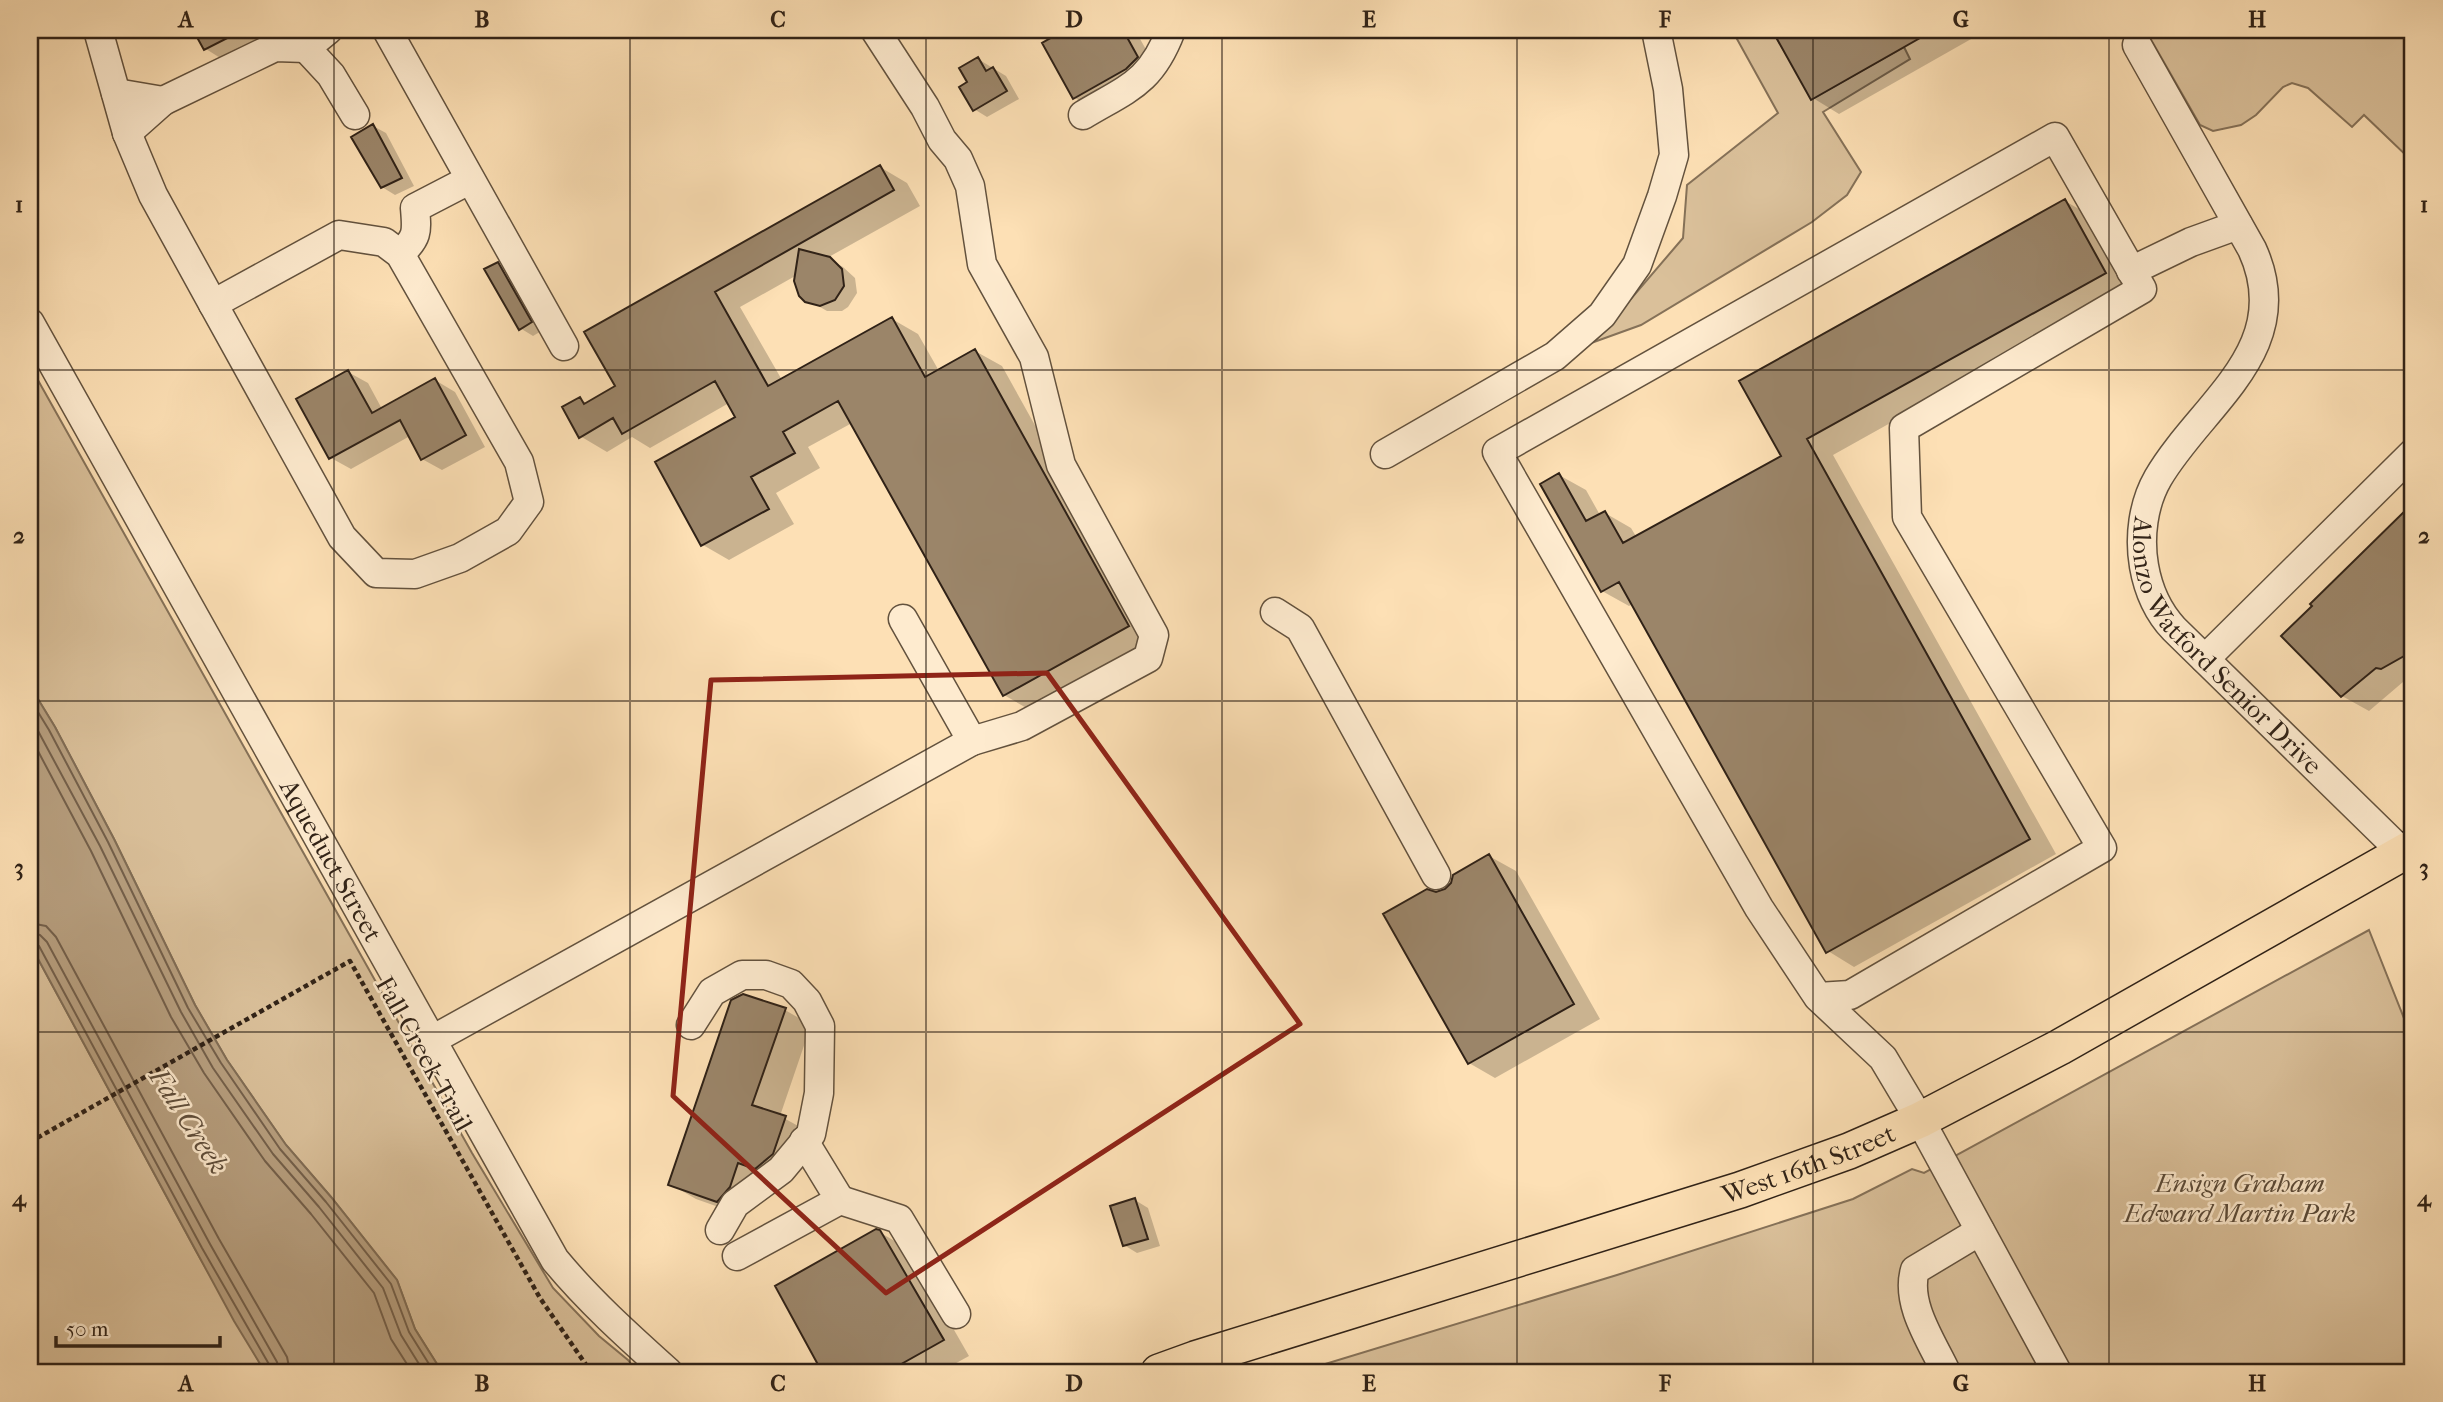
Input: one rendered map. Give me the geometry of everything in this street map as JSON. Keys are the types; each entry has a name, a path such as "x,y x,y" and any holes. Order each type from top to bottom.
{"main road":[{"name":"West 16th Street","path":"1159,1372 1774,1180 1849,1151 1920,1120 2190,975 2408,850"}],"street":[{"path":"98,30 127,133 153,195 341,537 376,573 415,574 460,558 508,531 529,502 519,462 400,254 384,242 339,235 213,304"},
{"path":"127,133 163,101 275,47 306,47 328,30"},
{"path":"387,30 564,346"},
{"path":"432,1040 972,741 1022,726 1148,659 1154,635 1061,465 1034,357 982,264 970,186 958,159 942,140 925,107 875,30"},
{"path":"1083,115 1143,79 1162,54 1171,30"},
{"path":"1385,454 1555,356 1602,315 1637,265 1675,155 1668,89 1656,30"},
{"name":"Alonzo Watford Senior Drive","path":"2137,44 2252,249 2260,272 2263,303 2256,342 2238,377 2157,480 2149,501 2142,537 2145,572 2159,608 2174,629 2408,850"},
{"path":"306,47 331,75 355,115"},
{"path":"116,93 163,101"},
{"path":"1818,998 1850,995 2102,848 1907,517 1904,428 2142,289 2055,137 1497,452 1759,908 1818,998 1883,1058 1920,1120 2057,1372"},
{"path":"400,254 414,241 415,208 469,180"},
{"path":"2131,271 2191,242 2238,225"},
{"name":"Aqueduct Street","path":"30,323 555,1260 576,1286 668,1372"},
{"path":"2205,659 2413,453"},
{"path":"1275,612 1300,628 1436,875"},
{"path":"903,620 972,741"},
{"path":"691,1025 712,992 742,975 766,975 790,984 807,1001 820,1026 819,1093 811,1134 782,1170 735,1204 710,1227"},
{"path":"804,1142 840,1200 900,1219 956,1314"},
{"path":"737,1256 840,1200"},
{"path":"1946,1372 1917,1310 1911,1282 1915,1270 1980,1231"}],"path":[{"name":"Fall Creek Trail","path":"30,1142 350,961 540,1298 591,1372"}],"highlighted area":[{"path":"1047,673 1300,1024 886,1293 673,1096 711,680"}],"green space":[{"path":"1732,30 1772,30 1812,99 1904,47 1910,59 1823,112 1861,172 1847,195 1812,222 1641,325 1594,342 1683,238 1687,185 1778,113"},
{"path":"2140,30 2413,30 2413,162 2364,115 2352,127 2308,88 2292,83 2283,87 2256,115 2241,125 2213,131 2200,125 2150,38 2146,39"},
{"path":"30,366 472,1153 553,1288 599,1336 628,1360 637,1372 442,1372 415,1329 397,1280 286,1145 227,1060 195,1005 114,839 55,727 30,686"},
{"name":"Ensign Graham Edward Martin Park","path":"2369,930 2413,1041 2413,1372 1299,1372 1617,1275 1853,1199 1912,1169 1924,1173"},
{"path":"30,944 196,1251 265,1372 30,1372"}],"water":[{"name":"Fall Creek","path":"30,686 55,727 114,839 195,1005 227,1060 286,1145 397,1280 415,1329 442,1372 265,1372 234,1321 30,944"}],"building":[{"path":"193,30 243,30 204,50"},
{"path":"1065,30 1123,30 1138,57 1126,69 1073,99 1042,43"},
{"path":"1772,30 1934,30 1811,100"},
{"path":"978,57 986,71 993,67 1007,91 973,111 959,87 967,82 959,68"},
{"path":"373,124 402,178 381,188 351,137"},
{"path":"880,165 894,190 715,292 768,386 892,317 925,377 975,349 1129,626 1003,696 838,401 783,432 795,453 751,477 769,509 701,546 655,462 735,417 715,381 622,434 613,418 579,438 562,407 580,397 584,404 615,386 584,332"},
{"path":"2065,199 2106,273 1807,439 2030,839 1826,953 1619,582 1601,592 1540,484 1559,473 1586,521 1605,511 1623,543 1781,456 1739,381"},
{"path":"799,249 830,257 842,269 844,286 835,300 820,306 805,302 799,296 794,281"},
{"path":"498,262 532,322 519,330 484,269"},
{"path":"348,370 372,413 435,378 466,435 421,460 400,420 329,459 296,399"},
{"path":"2413,503 2413,651 2381,669 2376,668 2341,697 2281,636"},
{"path":"1489,854 1574,1004 1468,1064 1383,914 1427,889 1436,892 1445,889 1451,883 1453,875"},
{"path":"743,994 786,1008 752,1105 786,1116 773,1154 755,1169 738,1163 730,1187 717,1202 668,1185 731,1000"},
{"path":"1135,1198 1148,1239 1123,1246 1110,1206"},
{"path":"876,1229 880,1230 944,1340 887,1372 822,1372 775,1286"}]}
